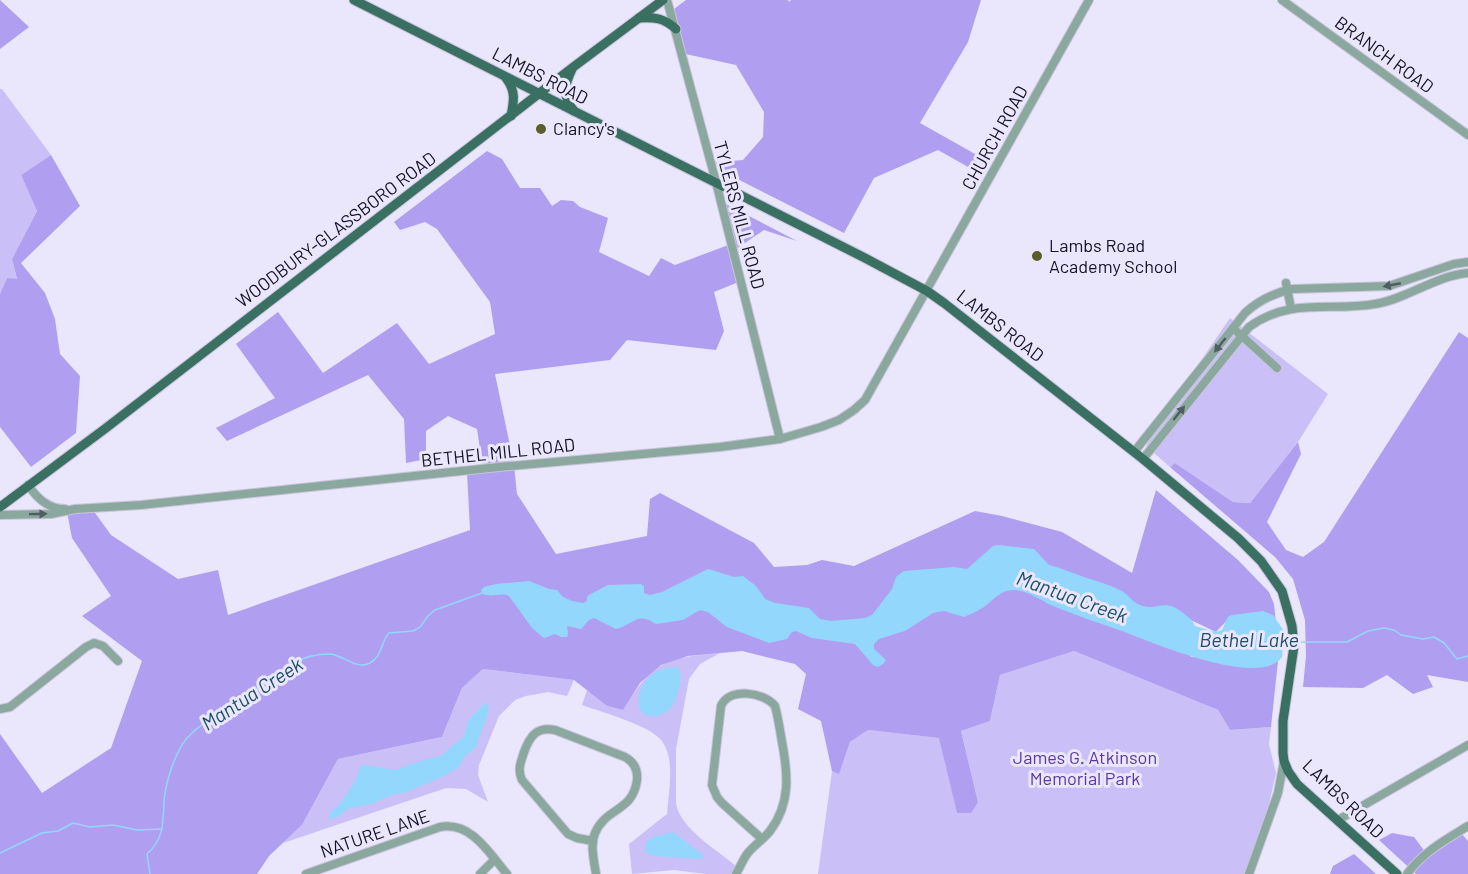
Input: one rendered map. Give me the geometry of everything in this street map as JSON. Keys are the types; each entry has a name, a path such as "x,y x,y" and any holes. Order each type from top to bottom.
{"main road":[{"name":"LAMBS ROAD","path":"354,0 927,291 1143,459 1238,538 1261,561 1282,591 1290,616 1294,646 1283,721 1284,760 1288,771 1297,784 1397,874"},
{"name":"WOODBURY-GLASSBORO ROAD","path":"0,507 106,428 539,93 665,0"},
{"path":"639,18 657,17 676,29"},
{"path":"572,68 564,91 567,102 576,113"},
{"path":"505,76 511,84 514,95 511,116"}],"street":[{"name":"TYLERS MILL ROAD","path":"665,0 676,29 780,438"},
{"name":"CHURCH ROAD","path":"927,291 1089,0"},
{"name":"BRANCH ROAD","path":"1282,0 1468,135"},
{"path":"1134,452 1245,313 1257,302 1287,287 1389,286 1454,264 1468,262"},
{"path":"1430,273 1434,283"},
{"path":"1143,459 1242,336 1257,321 1278,311 1291,308 1375,304 1456,275 1468,273"},
{"path":"1412,279 1416,290"},
{"path":"1287,287 1291,308"},
{"name":"BETHEL MILL ROAD","path":"0,515 51,514 75,509 193,500 509,466 720,447 780,438 839,420 861,404 927,291"},
{"path":"1233,328 1277,368"},
{"path":"28,485 43,502 60,509 75,509"},
{"path":"0,709 10,707 94,643 103,646 118,661"},
{"path":"736,874 747,854 762,839 776,821 786,796 787,776 776,708 772,702 763,697 735,694 727,697 721,706 712,785 719,800 762,839"},
{"path":"593,841 568,834 522,780 519,771 520,763 530,738 539,730 550,729 566,734 625,757 635,766 637,775 633,797 604,820 596,831 593,841 596,874"},
{"path":"1338,820 1468,745"},
{"path":"1249,874 1278,793 1284,760"},
{"name":"NATURE LANE","path":"306,874 446,826 467,831 507,874"},
{"path":"1407,874 1433,847 1468,826"},
{"path":"480,874 494,860"}],"green space":[{"path":"0,89 51,155 21,175 37,211 12,259 17,280 7,278 0,294"},
{"path":"1230,318 1328,394 1298,442 1250,503 1233,502 1175,463 1170,467 1146,446 1166,412"},
{"name":"James G. Atkinson Memorial Park","path":"1074,651 1218,710 1230,730 1271,727 1269,744 1276,773 1267,813 1246,874 818,874 832,771 839,773 850,742 868,730 940,738 957,813 978,802 961,731 990,721 1000,675"},
{"path":"720,653 700,664 689,679 676,749 676,804 679,813 692,830 736,866 732,874 705,874 674,870 632,874 629,844 667,814 669,757 662,741 656,735 625,720 582,705 587,690 607,706 623,710 643,682 662,665 685,657"},
{"path":"483,669 574,680 567,696 548,692 526,696 515,700 499,716 479,765 478,775 488,802 466,789 446,788 283,843 302,825 338,759 442,737 462,688"}],"shaded area":[{"path":"0,0 29,27 0,49"},
{"path":"686,0 788,0 789,2 791,0 981,0 968,42 920,123 984,159 977,172 938,150 874,178 844,233 710,165 710,163 743,160 763,137 764,112 736,65 681,53 670,12"},
{"path":"487,151 502,159 520,188 540,188 552,206 561,200 573,201 580,207 608,218 599,252 649,276 661,258 675,265 731,244 720,201 797,241 764,230 733,251 741,281 714,292 724,331 716,350 627,340 610,360 495,374 514,465 517,494 556,554 647,536 650,499 660,493 754,543 774,567 807,565 822,560 854,566 975,511 1062,532 1132,573 1156,490 1238,560 1269,592 1274,604 1276,624 1232,615 1216,632 1161,606 1191,657 1278,661 1271,727 1230,730 1218,710 1074,651 1000,675 990,721 961,731 978,802 971,813 957,813 939,738 868,730 850,742 839,774 832,771 821,721 798,709 806,674 795,664 742,651 688,656 661,665 640,683 623,710 607,706 574,680 483,669 462,688 442,737 338,759 302,825 269,856 257,874 0,874 0,734 42,793 111,748 142,661 82,616 111,596 72,538 67,512 93,510 111,535 178,579 218,570 228,615 470,530 467,472 483,469 477,429 448,416 426,431 426,459 406,463 404,419 368,375 227,441 216,428 275,398 236,344 278,312 323,373 397,323 429,364 495,334 490,302 437,229 425,222 400,230 394,222"},
{"path":"51,155 80,206 21,263 45,293 55,319 60,354 80,376 76,433 31,467 0,427 0,294 7,278 17,279 12,259 37,211 21,175"},
{"path":"1459,332 1468,338 1468,682 1427,675 1433,687 1413,694 1387,675 1363,688 1303,687 1306,656 1305,620 1293,579 1275,557 1170,467 1175,463 1233,502 1250,503 1298,442 1301,454 1267,522 1286,550 1303,557 1324,542"},
{"path":"1460,832 1468,841 1468,874 1416,874 1379,840 1392,833 1414,837 1426,853"},
{"path":"1354,854 1376,874 1330,874 1333,866"}],"water":[{"name":"Bethel Lake","path":"993,546 1034,549 1049,565 1116,588 1136,603 1144,606 1164,605 1175,608 1190,618 1195,626 1216,632 1222,630 1228,617 1232,615 1263,611 1273,615 1284,631 1282,657 1270,666 1252,668 1229,666 1205,660 1070,613 1030,594 1015,590 1002,593 984,607 964,617 944,611 933,613 905,631 879,639 874,644 874,649 886,660 878,667 873,665 855,644 812,638 796,631 792,632 787,639 769,643 727,627 708,612 700,610 683,620 656,624 640,619 616,629 594,618 581,629 567,626 567,637 555,634 544,638 532,628 509,596 486,595 481,590 496,584 529,581 557,590 563,597 572,601 583,603 587,601 589,595 608,585 641,584 644,586 644,593 650,595 662,592 708,569 734,577 743,576 756,586 765,599 775,603 809,608 820,619 831,621 865,618 872,615 892,589 896,577 904,571 954,567 967,569"},
{"path":"675,667 679,669 681,681 673,705 660,715 645,715 639,704 643,685 656,672"},
{"path":"485,703 488,704 488,713 476,747 466,755 458,768 404,793 394,794 372,804 347,809 338,817 329,819 331,811 339,805 355,781 361,766 396,770 441,756 464,736 469,719"},
{"path":"673,832 704,858 655,856 645,852 646,842 653,837"}],"waterway":[{"name":"Mantua Creek","path":"150,874 147,854 157,842 162,830 169,774 181,747 196,729 230,703 255,691 300,660 331,654 355,664 365,665 377,657 389,633 413,631 420,627 435,610 482,593"},
{"name":"Mantua Creek","path":"1298,642 1347,642 1368,631 1384,628 1394,630 1401,635 1423,639 1434,637 1444,643 1457,659 1468,656"},
{"name":"Mantua Creek","path":"1283,642 1289,642"},
{"path":"0,853 42,833 58,831 73,823 90,827 113,825 137,830 162,829"}],"place":[{"name":"Clancy's","path":"541,129"},
{"name":"Lambs Road Academy School","path":"1037,256"}]}
